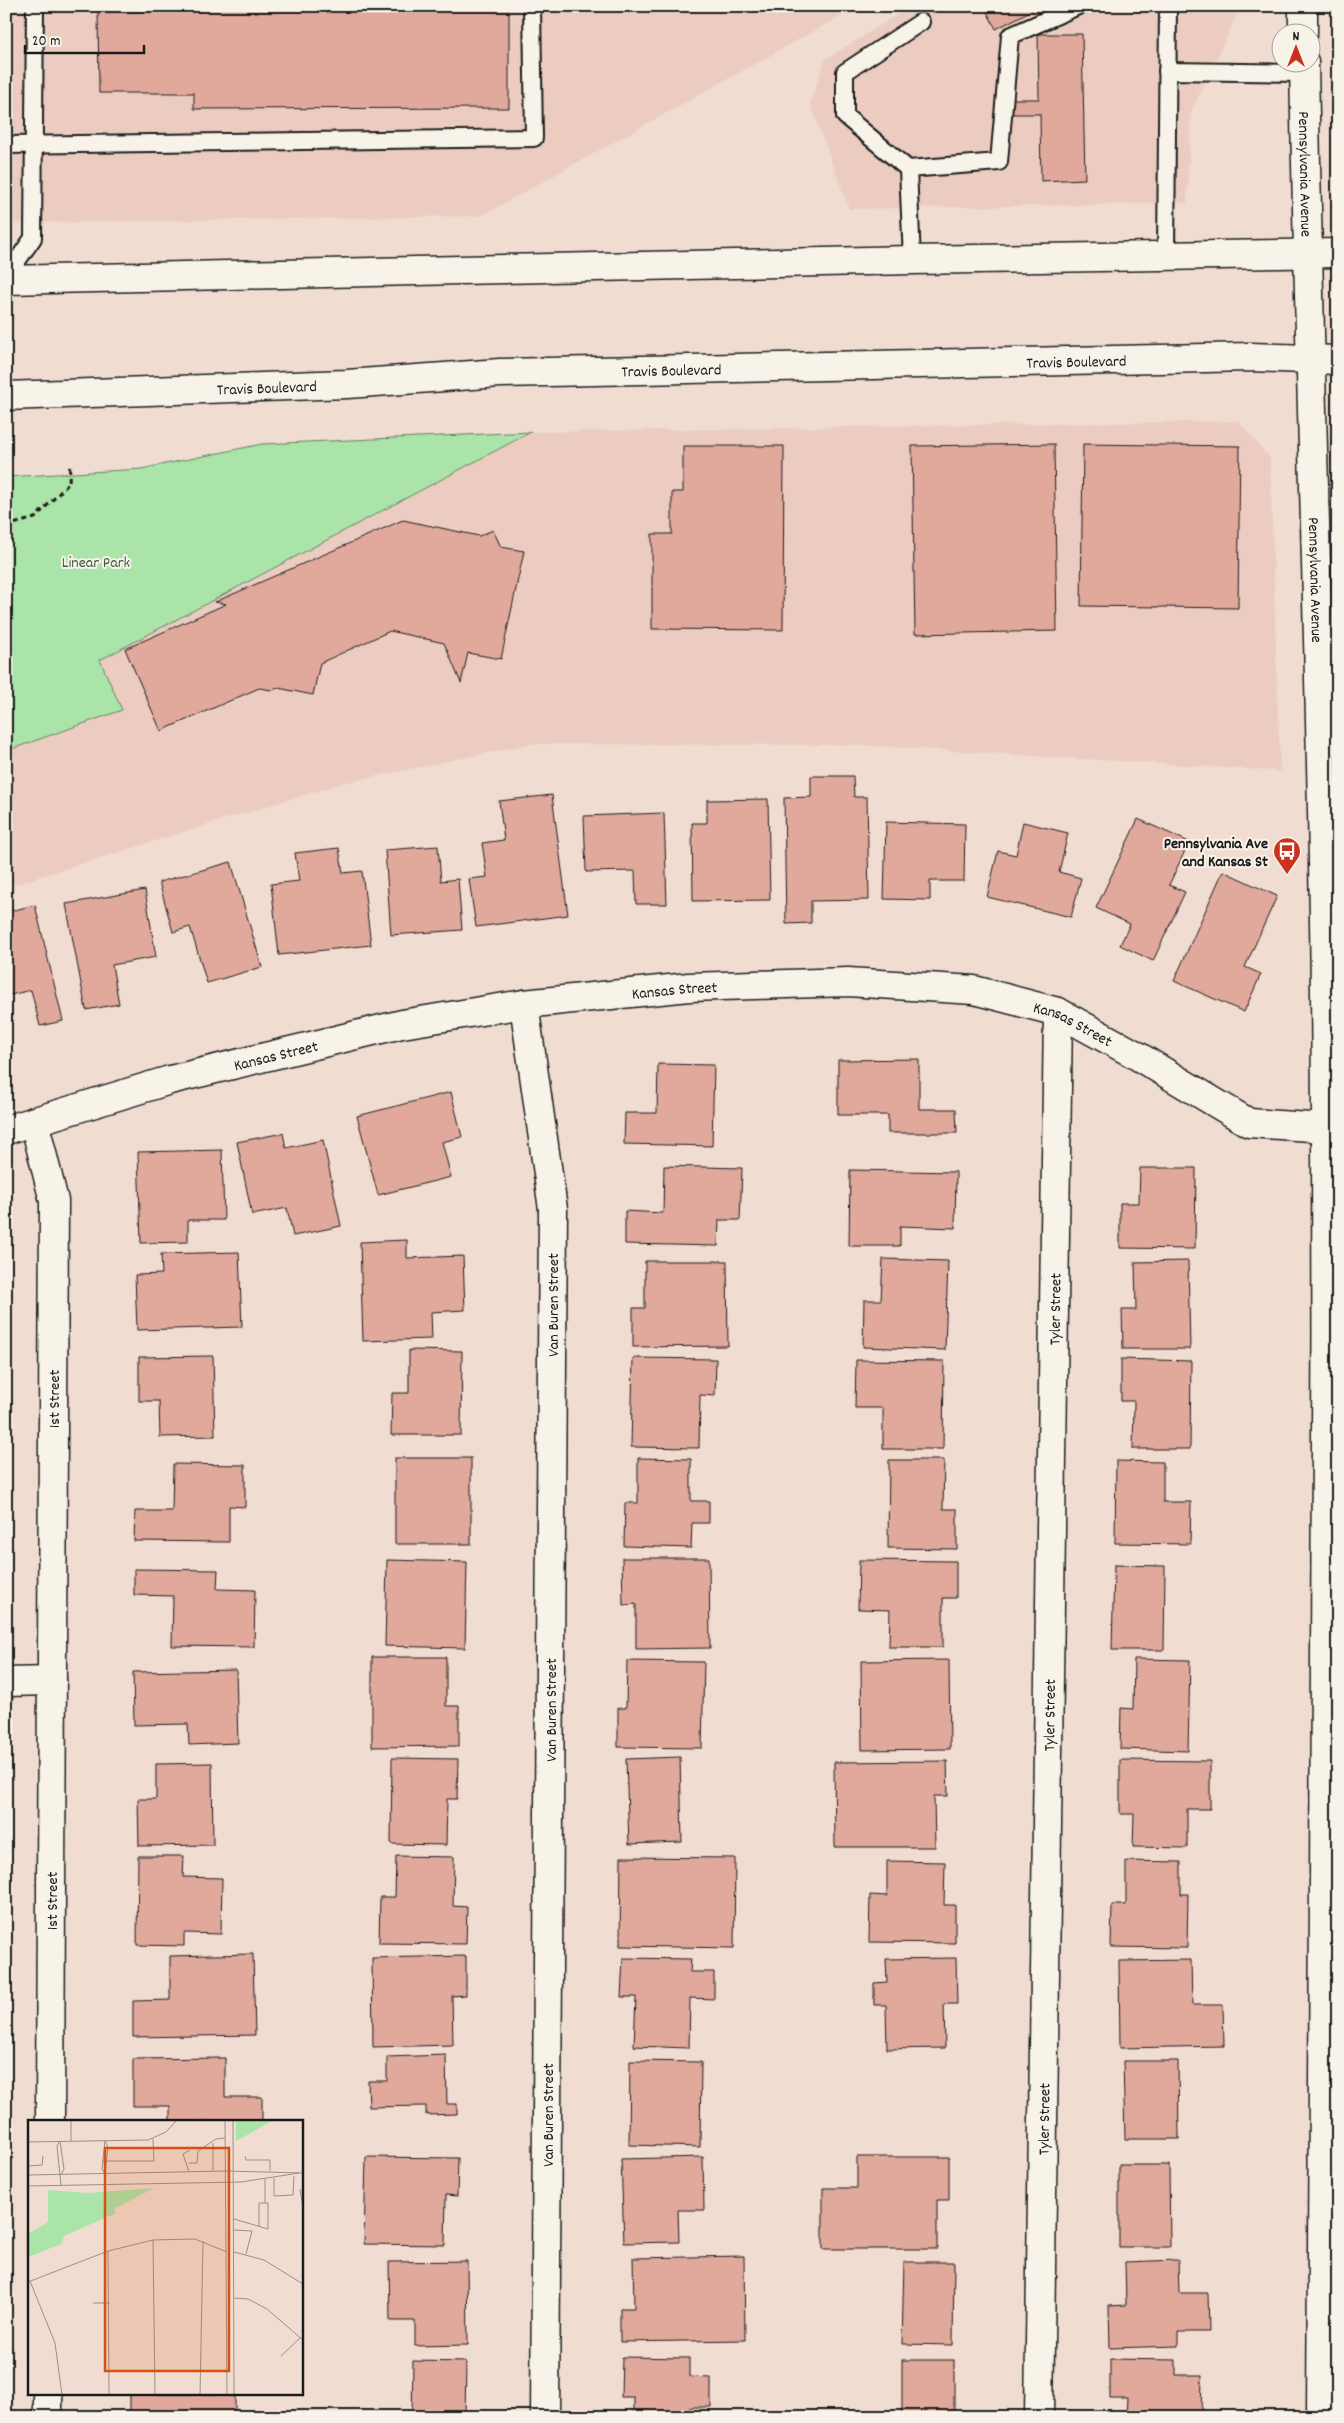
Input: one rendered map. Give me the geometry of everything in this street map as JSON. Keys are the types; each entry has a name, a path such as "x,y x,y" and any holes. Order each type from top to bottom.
{"street":[{"path":"1303,6 1303,22"},
{"name":"Pennsylvania Avenue","path":"1304,72 1323,835 1326,1128 1321,2417"},
{"path":"6,278 1338,253"},
{"name":"Travis Boulevard","path":"6,396 347,384 500,373 1241,357 1338,360"},
{"name":"Kansas Street","path":"6,1130 170,1080 402,1024 524,1004 689,987 848,982 974,990 1058,1012 1136,1055 1249,1123 1326,1128"},
{"name":"Van Buren Street","path":"524,1004 553,1209 545,2417"},
{"name":"Tyler Street","path":"1039,2417 1058,1012"},
{"name":"1st Street","path":"34,1121 54,1201 50,2120"},
{"path":"6,1682 52,1681"},
{"path":"48,2396 48,2417"}],"lane":[{"path":"6,278 33,238 35,144 34,6"},
{"path":"6,144 534,138 532,6"},
{"path":"921,22 845,72 845,116 908,169 999,162 1010,36 1078,6"},
{"path":"1166,255 1168,6"},
{"path":"1167,71 1272,69"},
{"path":"908,169 912,260"}],"path":[{"path":"6,526 35,518 69,483 70,464"}],"shaded area":[{"path":"6,6 859,6 481,216 6,223"},
{"path":"911,6 1241,6 1191,112 1187,203 849,209 810,103 825,60"},
{"path":"1238,421 1270,458 1280,771 857,745 531,744 343,783 6,887 6,751 122,710 100,660 531,432"}],"green space":[{"name":"Linear Park","path":"531,432 100,660 122,710 6,751 6,477 141,469 262,444"}],"building":[{"path":"193,6 509,6 509,108 194,109 194,93 99,93 98,12 193,11"},
{"path":"984,6 1057,6 1040,15 1036,8 996,29"},
{"path":"1038,34 1082,34 1085,179 1041,181 1040,114 1010,114 1010,99 1039,99"},
{"path":"1054,444 1057,631 915,634 912,446"},
{"path":"1083,444 1240,446 1238,608 1081,606"},
{"path":"683,446 784,446 783,630 652,629 652,534 672,534 672,492 683,492"},
{"path":"403,520 479,536 493,530 501,547 524,551 501,659 468,653 461,683 444,643 390,631 320,663 313,695 278,688 272,690 259,688 161,731 125,649 226,604 215,602"},
{"path":"811,776 853,776 854,797 867,797 869,900 811,901 811,923 786,924 784,798 811,797"},
{"path":"552,795 568,915 476,927 469,879 487,877 482,843 504,840 499,801"},
{"path":"768,799 770,900 693,901 692,823 707,823 707,800"},
{"path":"664,813 667,904 636,904 635,871 586,872 584,816"},
{"path":"1138,819 1189,842 1169,885 1185,892 1153,961 1120,945 1130,924 1096,908"},
{"path":"886,822 965,824 964,881 930,881 930,900 884,899"},
{"path":"1023,822 1068,833 1059,872 1081,878 1071,917 987,897 998,851 1016,855"},
{"path":"438,846 441,881 458,879 462,930 391,935 385,850"},
{"path":"339,848 343,873 362,871 371,945 279,955 271,884 299,881 295,853"},
{"path":"231,862 262,967 207,983 190,927 173,932 159,882"},
{"path":"1223,871 1277,896 1245,967 1261,974 1244,1012 1174,981"},
{"path":"145,890 156,957 112,965 119,1004 86,1010 66,904"},
{"path":"35,905 63,1021 40,1026 31,990 6,996 6,912"},
{"path":"919,1059 919,1109 956,1109 957,1133 888,1133 888,1115 838,1115 838,1060"},
{"path":"658,1064 714,1065 712,1146 624,1144 625,1113 657,1113"},
{"path":"451,1092 462,1137 442,1142 451,1177 378,1195 357,1116"},
{"path":"283,1133 286,1148 323,1140 341,1226 293,1236 287,1208 252,1215 237,1142"},
{"path":"222,1150 224,1220 188,1220 188,1242 141,1243 138,1152"},
{"path":"664,1166 742,1168 740,1220 719,1220 718,1246 625,1244 625,1211 663,1213"},
{"path":"1140,1168 1196,1168 1195,1249 1120,1248 1120,1203 1139,1203"},
{"path":"850,1170 956,1172 955,1228 900,1226 900,1246 849,1246"},
{"path":"407,1240 407,1258 463,1256 465,1310 431,1312 432,1339 363,1341 360,1242"},
{"path":"239,1252 242,1327 137,1330 135,1275 162,1274 161,1254"},
{"path":"883,1259 948,1261 945,1350 863,1347 864,1300 881,1300"},
{"path":"645,1261 727,1261 728,1346 633,1347 633,1308 645,1308"},
{"path":"1188,1261 1190,1349 1123,1349 1122,1310 1136,1310 1135,1262"},
{"path":"409,1350 462,1351 461,1435 391,1435 392,1393 409,1393"},
{"path":"213,1356 215,1436 160,1437 159,1401 139,1401 139,1357"},
{"path":"633,1358 716,1359 715,1396 700,1395 699,1448 631,1447"},
{"path":"1121,1359 1191,1361 1190,1449 1133,1449 1134,1401 1121,1401"},
{"path":"856,1360 944,1361 943,1449 883,1449 883,1408 855,1408"},
{"path":"395,1458 471,1458 471,1544 395,1544"},
{"path":"638,1458 691,1459 691,1501 709,1501 709,1523 692,1523 691,1548 624,1546 625,1503 638,1503"},
{"path":"889,1460 944,1460 943,1509 957,1509 957,1549 888,1548"},
{"path":"1116,1461 1163,1462 1163,1502 1191,1502 1190,1544 1115,1543"},
{"path":"173,1464 245,1465 245,1507 229,1506 229,1542 134,1541 135,1511 172,1511"},
{"path":"622,1558 709,1558 710,1648 636,1649 636,1604 623,1605"},
{"path":"387,1560 467,1562 465,1648 385,1646"},
{"path":"859,1560 956,1561 956,1598 943,1598 943,1647 889,1647 890,1610 858,1609"},
{"path":"1114,1565 1165,1566 1164,1650 1112,1650"},
{"path":"134,1569 218,1570 217,1589 255,1590 254,1647 172,1646 173,1596 134,1595"},
{"path":"372,1657 446,1657 446,1706 459,1706 459,1746 372,1747"},
{"path":"1134,1659 1190,1660 1188,1751 1120,1749 1121,1708 1133,1709"},
{"path":"949,1660 950,1749 862,1750 861,1661"},
{"path":"627,1661 704,1662 702,1748 618,1747 618,1708 626,1708"},
{"path":"236,1670 238,1743 189,1745 188,1724 134,1725 133,1672"},
{"path":"680,1757 682,1842 629,1844 626,1759"},
{"path":"392,1758 458,1759 457,1799 447,1799 446,1845 391,1844"},
{"path":"1120,1760 1210,1761 1210,1809 1187,1809 1187,1848 1133,1847 1134,1814 1120,1814"},
{"path":"947,1761 948,1796 934,1796 935,1847 835,1847 834,1762"},
{"path":"212,1763 213,1845 139,1846 138,1799 156,1799 156,1764"},
{"path":"138,1856 184,1856 183,1877 222,1878 221,1934 184,1933 184,1946 137,1945"},
{"path":"396,1856 454,1857 453,1906 467,1907 466,1944 379,1943 380,1897 395,1897"},
{"path":"621,1857 735,1858 734,1948 620,1946"},
{"path":"887,1861 945,1862 944,1905 955,1905 955,1943 869,1942 870,1895 887,1896"},
{"path":"1126,1861 1181,1862 1181,1894 1188,1894 1187,1948 1111,1947 1112,1905 1126,1905"},
{"path":"253,1954 255,2035 133,2037 133,2001 170,2000 170,1956"},
{"path":"466,1956 466,1995 452,1996 453,2045 373,2047 372,1958"},
{"path":"623,1958 691,1959 690,1972 714,1972 714,1999 690,1998 689,2048 634,2046 636,1997 621,1997"},
{"path":"956,1958 957,2004 944,2004 945,2048 887,2049 886,2005 874,2005 874,1983 887,1982 886,1959"},
{"path":"1191,1960 1192,2005 1223,2005 1224,2046 1120,2048 1119,1961"},
{"path":"446,2055 447,2104 457,2104 457,2114 426,2115 426,2106 369,2107 368,2081 387,2081 387,2057"},
{"path":"225,2058 225,2097 262,2097 262,2120 170,2120 170,2106 133,2106 133,2059"},
{"path":"630,2061 701,2062 700,2147 629,2145"},
{"path":"1123,2061 1178,2061 1179,2139 1125,2139"},
{"path":"366,2157 458,2158 457,2196 446,2195 445,2245 364,2244"},
{"path":"703,2157 704,2210 678,2210 679,2242 624,2243 621,2159"},
{"path":"857,2157 949,2157 949,2200 937,2200 937,2249 823,2249 823,2188 857,2188"},
{"path":"1119,2165 1169,2165 1170,2247 1119,2247"},
{"path":"744,2256 745,2340 620,2342 620,2308 634,2308 633,2258"},
{"path":"1178,2260 1179,2293 1208,2293 1209,2332 1178,2332 1178,2346 1110,2348 1109,2306 1126,2305 1125,2262"},
{"path":"467,2261 468,2345 415,2346 415,2321 390,2321 389,2262"},
{"path":"904,2262 954,2262 953,2345 902,2344"},
{"path":"622,2357 689,2358 689,2377 711,2378 711,2407 690,2407 690,2417 634,2417 634,2397 621,2397"},
{"path":"1110,2359 1176,2360 1176,2375 1202,2375 1201,2417 1126,2417 1127,2398 1110,2398"},
{"path":"902,2360 954,2360 954,2417 902,2417"},
{"path":"413,2361 466,2362 465,2417 412,2417"},
{"path":"130,2396 235,2396 235,2417 130,2417"}],"place":[{"name":"Pennsylvania Ave and Kansas St","path":"1287,875"}]}
